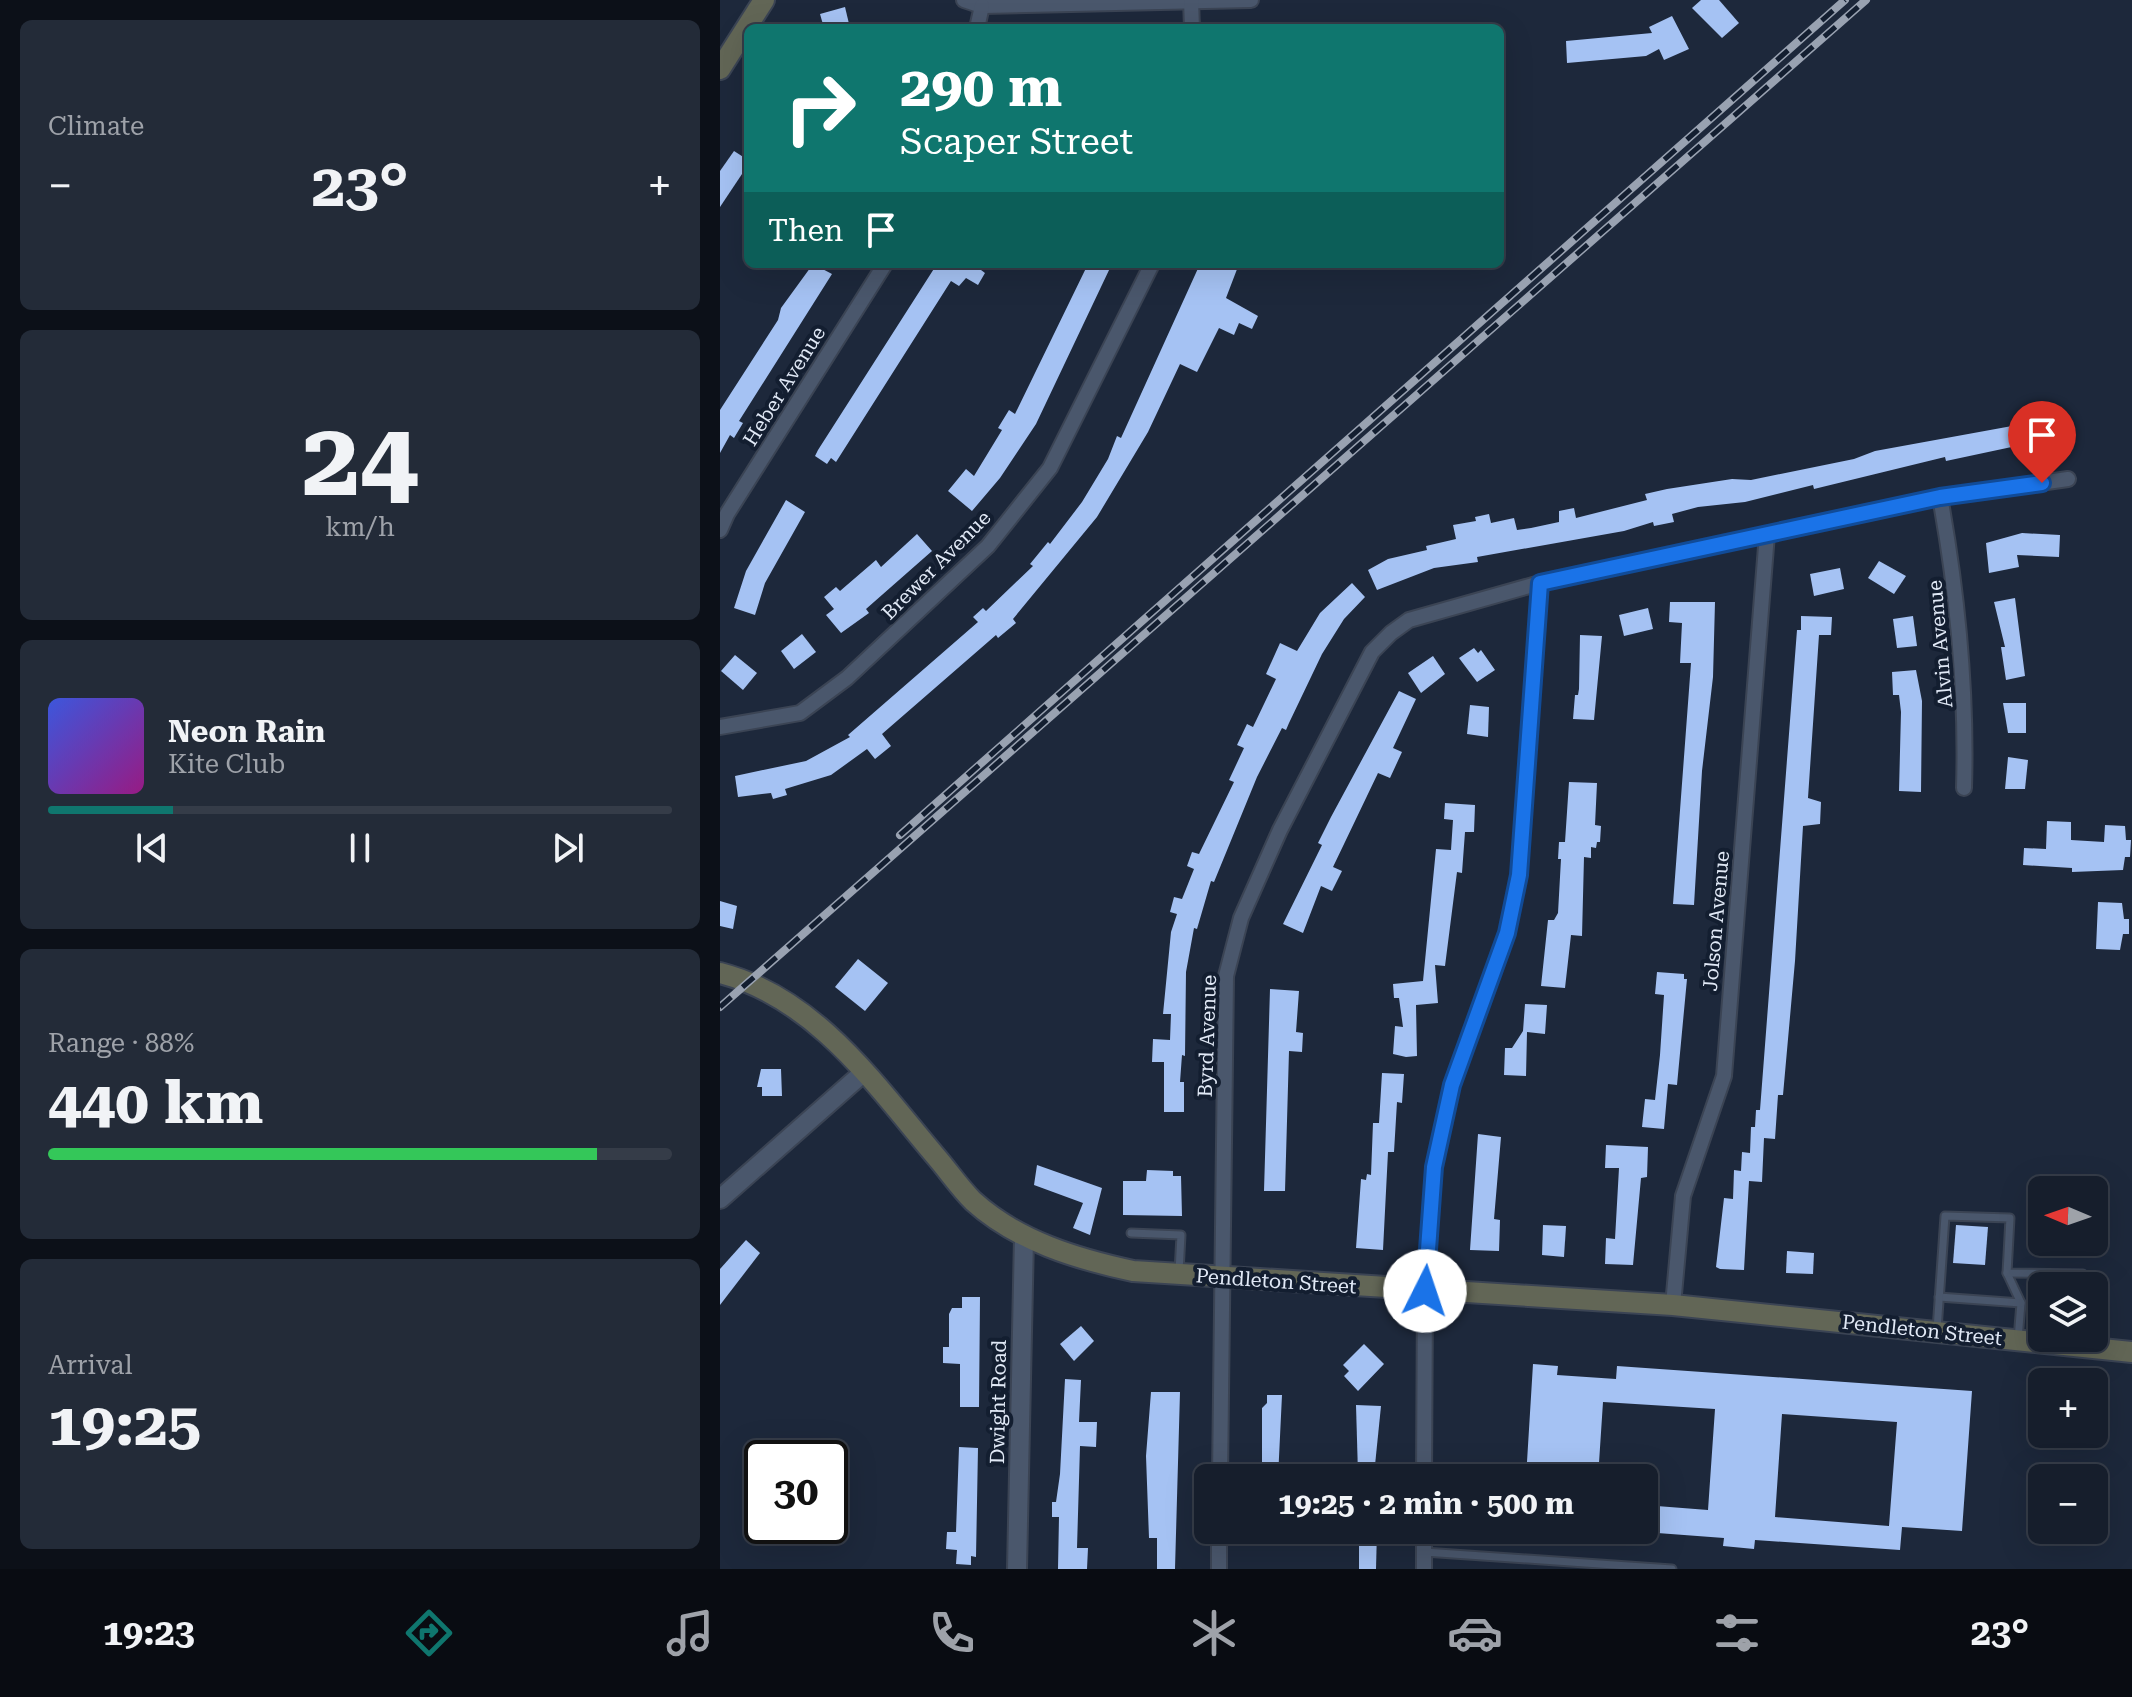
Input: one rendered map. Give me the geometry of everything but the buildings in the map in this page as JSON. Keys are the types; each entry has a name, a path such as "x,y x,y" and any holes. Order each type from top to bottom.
{"main road":[{"path":"749,24 764,0"},
{"path":"720,69 744,31"},
{"name":"Pendleton Street","path":"720,973 771,990 807,1013 864,1072 974,1201 1024,1237 1095,1263 1133,1271 1673,1305 2028,1340"},
{"name":"Pendleton Street","path":"2108,1348 2132,1352"}],"street":[{"path":"964,0 982,6 1251,0"},
{"path":"1191,2 1192,24"},
{"path":"978,24 982,6"},
{"name":"Heber Avenue","path":"720,530 727,514 882,268"},
{"name":"Brewer Avenue","path":"720,727 800,713 847,678 988,546 1050,468 1150,268"},
{"name":"Byrd Avenue","path":"1220,1464 1226,976 1241,918 1280,830 1356,677 1391,633 1430,612 1540,583 1940,497 2068,479"},
{"name":"Alvin Avenue","path":"1940,497 1956,582 1967,704 1964,788"},
{"name":"Jolson Avenue","path":"1673,1305 1683,1196 1724,1076 1767,534"},
{"path":"1424,1464 1425,1291 1434,1167 1452,1085 1507,933 1519,875 1540,583"},
{"path":"720,1199 864,1072"},
{"name":"Dwight Road","path":"1017,1569 1024,1237"},
{"path":"1219,1544 1219,1569"},
{"path":"1424,1544 1424,1569"}],"lane":[{"path":"1937,1332 1945,1216 2010,1218 2007,1273 2021,1303 2018,1340"},
{"path":"1131,1233 1181,1235 1179,1274"},
{"path":"2007,1273 2028,1273"},
{"path":"1939,1297 2021,1303"},
{"path":"1424,1552 1672,1569"}],"railway":[{"path":"900,835 1845,0"},
{"path":"720,1007 1866,0"}],"route":[{"path":"1425,1291 1434,1167 1452,1085 1507,933 1519,875 1540,583 1940,497 2042,483"}]}
